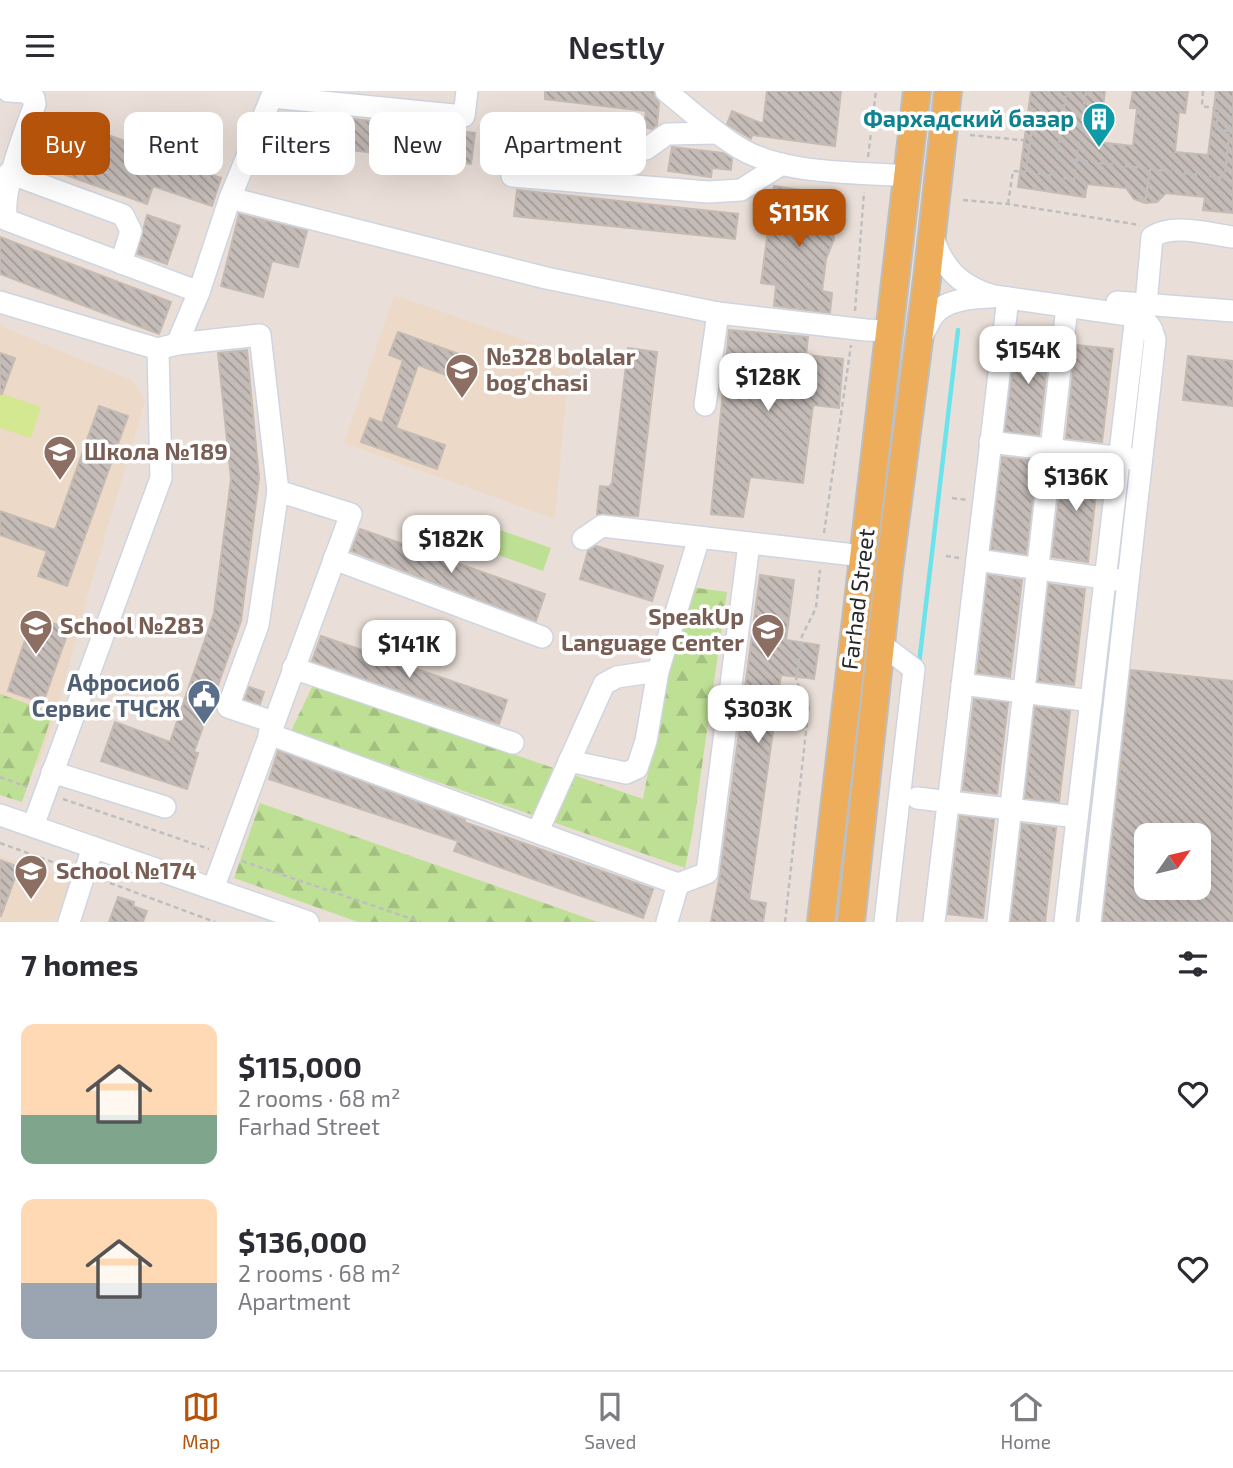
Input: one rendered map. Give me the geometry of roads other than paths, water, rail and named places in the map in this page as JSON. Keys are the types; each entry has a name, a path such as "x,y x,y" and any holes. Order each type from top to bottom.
{"main road":[{"name":"Farhad Street","path":"821,922 916,91"},
{"name":"Farhad Street","path":"851,922 881,644 948,91"},
{"path":"895,276 927,279"}],"street":[{"path":"8,91 25,92 34,98 35,104 4,186 2,212 7,220 199,292"},
{"path":"33,827 161,478 168,347 199,292 230,198 273,94 464,116 467,91"},
{"path":"666,91 745,151 782,164 907,176"},
{"path":"646,149 667,134 718,133"},
{"path":"512,176 709,192 741,190 782,164"},
{"path":"9,173 123,215 131,231 121,263"},
{"path":"230,198 546,278 718,313 889,331"},
{"path":"1065,922 1119,458 1152,237 1161,231 1172,230 1233,237"},
{"path":"932,234 946,267 976,291 1067,307 1233,311"},
{"path":"927,279 1141,310"},
{"path":"917,344 934,314 942,307 973,298 1001,297"},
{"path":"940,921 948,800 990,442 1001,297"},
{"path":"0,302 168,347 260,335 278,491 258,625 228,707 271,728 678,884 706,873 749,544"},
{"path":"998,922 1067,307"},
{"path":"1090,922 1155,340 1141,310"},
{"path":"705,405 718,313"},
{"path":"990,442 1143,461"},
{"path":"212,889 351,513 278,491"},
{"path":"583,539 602,526 863,556"},
{"path":"569,761 626,773 637,768 646,741 658,671 699,538"},
{"path":"334,559 542,637"},
{"path":"977,560 1127,582"},
{"path":"881,644 914,669 885,922"},
{"path":"293,668 513,743"},
{"path":"538,831 604,684 617,677 658,671"},
{"path":"962,684 1091,701"},
{"path":"52,772 165,807"},
{"path":"917,798 1077,817"},
{"path":"0,815 308,922"},
{"path":"69,922 93,847"},
{"path":"667,922 678,884"}],"waterway":[{"path":"919,664 958,330"}],"place":[{"name":"Фархадский базар","path":"1099,149"},
{"name":"№328 bolalar bog'chasi","path":"462,400"},
{"name":"Школа №189","path":"60,482"},
{"name":"School №283","path":"36,656"},
{"name":"SpeakUp Language Center","path":"768,660"},
{"name":"Афросиоб Сервис ТЧСЖ","path":"204,726"},
{"name":"School №174","path":"31,901"}]}
